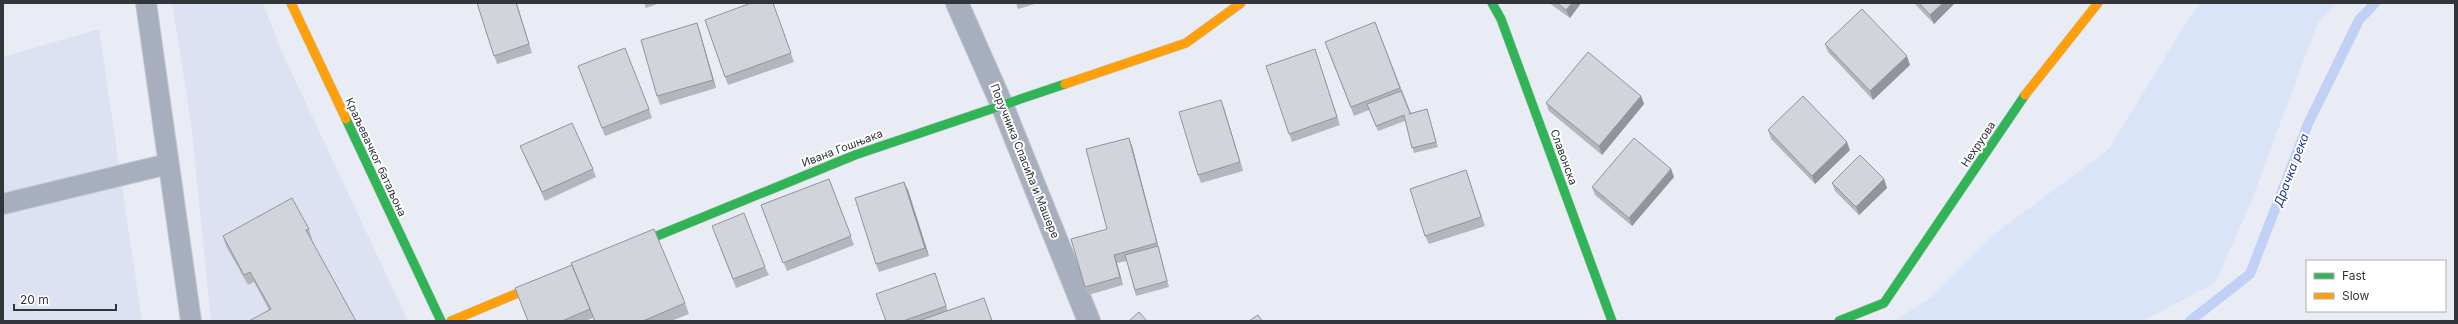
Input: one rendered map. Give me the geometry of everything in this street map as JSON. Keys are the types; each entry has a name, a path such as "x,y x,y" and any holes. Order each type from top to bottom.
{"street":[{"name":"Краљевачког батаљона","path":"291,3 441,321"},
{"name":"Поручника Спасића и Машере","path":"957,3 1002,105 1089,321"},
{"name":"Ивана Гошњака","path":"622,250 855,154 1186,43 1241,3"},
{"name":"Славонска","path":"1492,3 1500,19 1612,321"},
{"name":"Нехруова","path":"1839,321 1884,303 2028,91 2098,3"},
{"path":"451,321 550,280"}],"lane":[{"path":"146,3 191,321"},
{"path":"3,204 168,164"}],"shaded area":[{"path":"172,3 263,3 281,50 408,321 211,321 191,123"},
{"path":"2201,3 2338,3 2318,22 2251,202 2215,283 2142,321 1894,321 1932,297 1997,232 2109,149 2190,16"},
{"path":"99,29 142,321 3,321 3,57"}],"building":[{"path":"477,3 516,3 529,44 494,56"},
{"path":"751,3 773,3 791,53 725,77 705,20"},
{"path":"1557,3 1572,3 1566,10"},
{"path":"1919,3 1943,3 1930,15"},
{"path":"1862,9 1907,56 1870,91 1825,44"},
{"path":"1375,22 1400,88 1351,107 1325,42"},
{"path":"697,23 713,80 657,96 641,40"},
{"path":"625,48 649,109 602,128 578,66"},
{"path":"1315,49 1337,117 1289,134 1266,66"},
{"path":"1588,52 1641,96 1599,146 1546,103"},
{"path":"1401,91 1410,113 1409,114 1427,109 1436,142 1412,148 1404,115 1376,126 1367,104"},
{"path":"1803,96 1847,142 1812,176 1768,130"},
{"path":"1221,100 1240,162 1198,175 1179,112"},
{"path":"572,123 593,169 542,192 520,146"},
{"path":"1129,138 1157,243 1114,255 1120,277 1085,287 1071,239 1107,229 1086,149"},
{"path":"1634,138 1671,169 1629,218 1592,187"},
{"path":"1860,155 1884,179 1856,207 1832,183"},
{"path":"1466,170 1481,217 1425,236 1410,189"},
{"path":"829,179 851,236 783,263 761,205"},
{"path":"904,182 925,248 876,264 855,198"},
{"path":"292,198 309,229 306,230 356,321 249,321 271,309 250,272 244,275 223,236"},
{"path":"744,213 765,267 733,279 712,226"},
{"path":"654,229 685,303 643,321 595,321 571,263"},
{"path":"1158,246 1167,281 1135,290 1125,255"},
{"path":"572,265 590,309 562,321 528,321 515,288"},
{"path":"935,273 946,306 903,321 886,321 876,294"},
{"path":"984,298 992,321 921,321 921,320"},
{"path":"1139,312 1147,321 1129,321"},
{"path":"1258,315 1262,321 1249,321"}],"waterway":[{"name":"Драчка река","path":"2190,321 2250,274 2308,124 2359,20 2375,3"}],"traffic: fast":[{"path":"1492,3 1501,19 1612,321"},
{"path":"630,247 855,155 1065,84"},
{"path":"1839,321 1884,303 2025,95"},
{"path":"346,119 441,321"}],"traffic: slow":[{"path":"291,3 346,119"},
{"path":"1065,84 1186,43 1241,3"},
{"path":"2025,95 2098,3"},
{"path":"451,321 544,282"}]}
